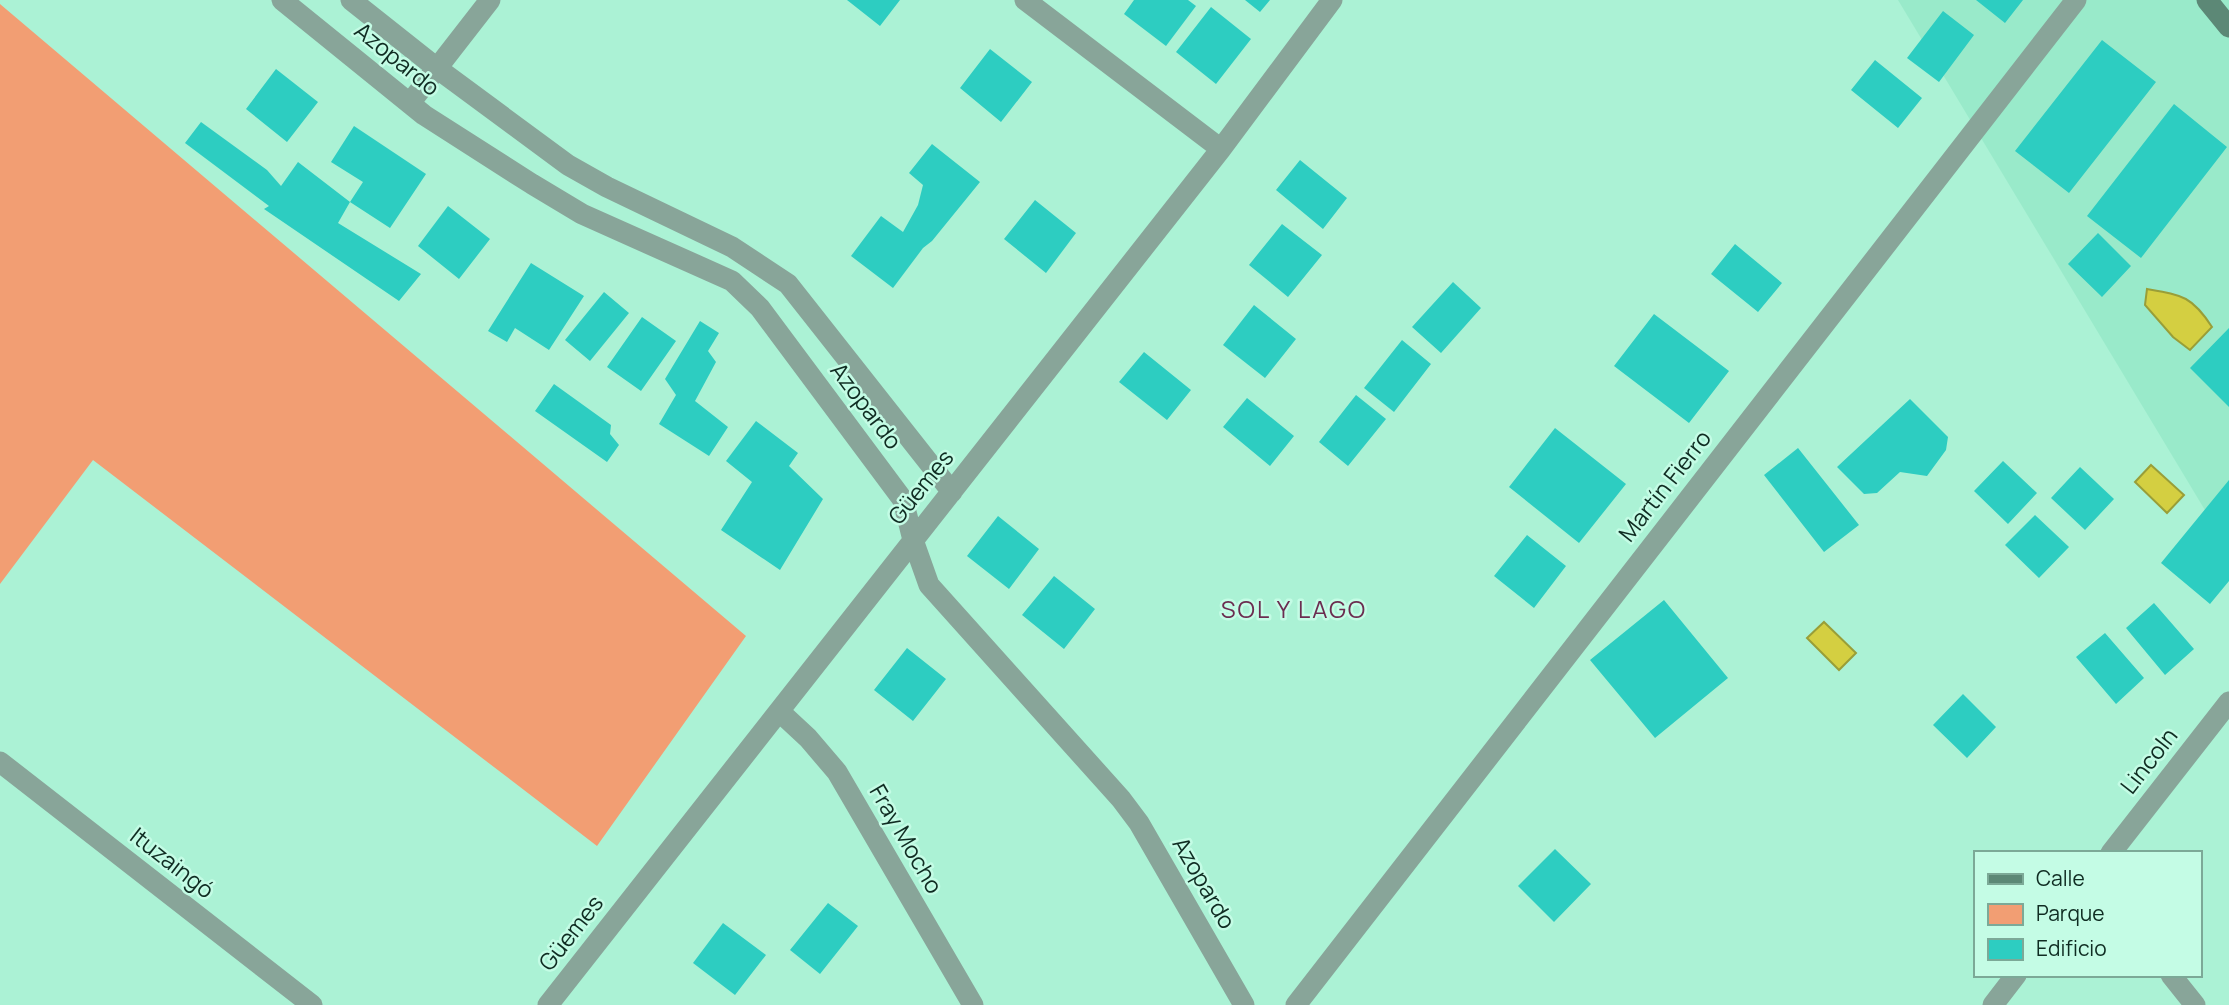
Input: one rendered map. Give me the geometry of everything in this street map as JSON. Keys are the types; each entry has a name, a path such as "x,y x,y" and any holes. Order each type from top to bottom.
{"main road":[{"path":"2207,0 2229,27"}],"street":[{"name":"Azopardo","path":"282,0 410,103 532,184 582,214 732,281 760,308 903,500 913,540 929,585 1121,799 1139,823 1244,1005"},
{"name":"Azopardo","path":"351,0 438,69 568,165 607,187 732,247 788,284 952,492"},
{"path":"410,103 490,0"},
{"path":"1025,0 1221,149"},
{"name":"Güemes","path":"548,1005 1221,149 1332,0"},
{"name":"Martín Fierro","path":"1296,1005 2076,0"},
{"name":"Lincoln","path":"2113,851 2229,702"},
{"name":"Fray Mocho","path":"780,712 808,738 837,772 973,1005"},
{"name":"Ituzaingó","path":"0,762 312,1005"},
{"path":"1993,1005 2014,977"},
{"path":"2173,977 2195,1005"}],"shaded area":[{"path":"1898,0 2229,0 2229,550"},
{"path":"2147,289 2178,295 2192,303 2212,327 2190,350 2173,337 2145,305"},
{"path":"2151,465 2184,495 2167,513 2135,482"},
{"path":"1824,622 1856,653 1839,670 1807,638"}],"green space":[{"path":"0,4 746,636 597,846 93,460 0,584"}],"building":[{"path":"847,0 900,0 880,26"},
{"path":"1134,0 1188,0 1196,6 1166,46 1124,14"},
{"path":"1245,0 1270,0 1260,12"},
{"path":"1976,0 2023,0 2005,23"},
{"path":"1211,7 1251,39 1216,84 1176,52"},
{"path":"1943,11 1974,35 1939,82 1907,58"},
{"path":"2102,40 2156,82 2069,193 2015,151"},
{"path":"990,49 1032,82 1001,122 960,88"},
{"path":"1875,60 1922,98 1898,128 1851,90"},
{"path":"276,69 318,102 287,142 246,109"},
{"path":"2174,104 2227,147 2141,258 2087,216"},
{"path":"201,122 267,170 281,186 298,162 350,202 338,223 421,274 399,301 264,209 269,206 185,143"},
{"path":"354,126 426,174 390,228 350,202 363,182 331,162"},
{"path":"932,144 980,182 932,241 923,248 893,288 851,256 881,216 903,232 918,205 923,185 909,173"},
{"path":"1300,160 1347,198 1323,229 1276,190"},
{"path":"1035,200 1076,233 1046,273 1004,239"},
{"path":"448,206 490,239 459,279 418,246"},
{"path":"1282,224 1322,255 1288,297 1249,265"},
{"path":"2098,233 2131,266 2102,297 2068,264"},
{"path":"1735,244 1782,283 1758,312 1711,274"},
{"path":"531,263 584,296 549,350 515,328 507,342 488,331"},
{"path":"1453,282 1481,308 1441,353 1412,327"},
{"path":"604,292 629,313 590,361 565,340"},
{"path":"1254,305 1296,339 1265,378 1223,345"},
{"path":"1654,314 1729,371 1689,423 1614,366"},
{"path":"642,317 676,341 641,391 607,367"},
{"path":"700,321 719,333 708,351 716,362 695,401 728,427 709,456 659,424 676,395 665,379"},
{"path":"2229,328 2229,407 2190,368"},
{"path":"1402,340 1431,364 1394,412 1364,388"},
{"path":"1144,352 1191,390 1167,420 1119,382"},
{"path":"554,384 611,425 610,434 619,445 607,462 535,411"},
{"path":"1356,395 1386,419 1348,466 1319,442"},
{"path":"1247,398 1294,436 1270,466 1223,427"},
{"path":"1910,399 1948,437 1946,450 1927,476 1900,472 1877,493 1864,494 1837,467"},
{"path":"756,421 798,453 789,466 823,499 780,570 721,530 752,482 726,461"},
{"path":"1555,428 1626,484 1579,543 1509,487"},
{"path":"1798,448 1859,525 1824,552 1764,475"},
{"path":"2003,461 2037,493 2008,524 1974,491"},
{"path":"2080,467 2114,499 2085,530 2051,498"},
{"path":"2229,480 2229,581 2210,604 2161,563"},
{"path":"2035,515 2069,547 2039,578 2005,545"},
{"path":"998,516 1039,549 1009,589 967,556"},
{"path":"1527,535 1566,566 1534,608 1494,576"},
{"path":"1054,576 1095,609 1064,649 1022,615"},
{"path":"1664,600 1728,678 1655,738 1590,660"},
{"path":"2154,603 2194,649 2165,675 2126,628"},
{"path":"2105,633 2144,678 2116,704 2076,657"},
{"path":"907,648 946,679 913,721 874,690"},
{"path":"1963,694 1996,727 1967,758 1933,725"},
{"path":"1555,849 1591,884 1554,922 1518,886"},
{"path":"828,903 858,926 820,974 790,950"},
{"path":"723,923 766,955 735,995 693,963"}],"district":[{"name":"SOL Y LAGO","path":"1294,610"}]}
